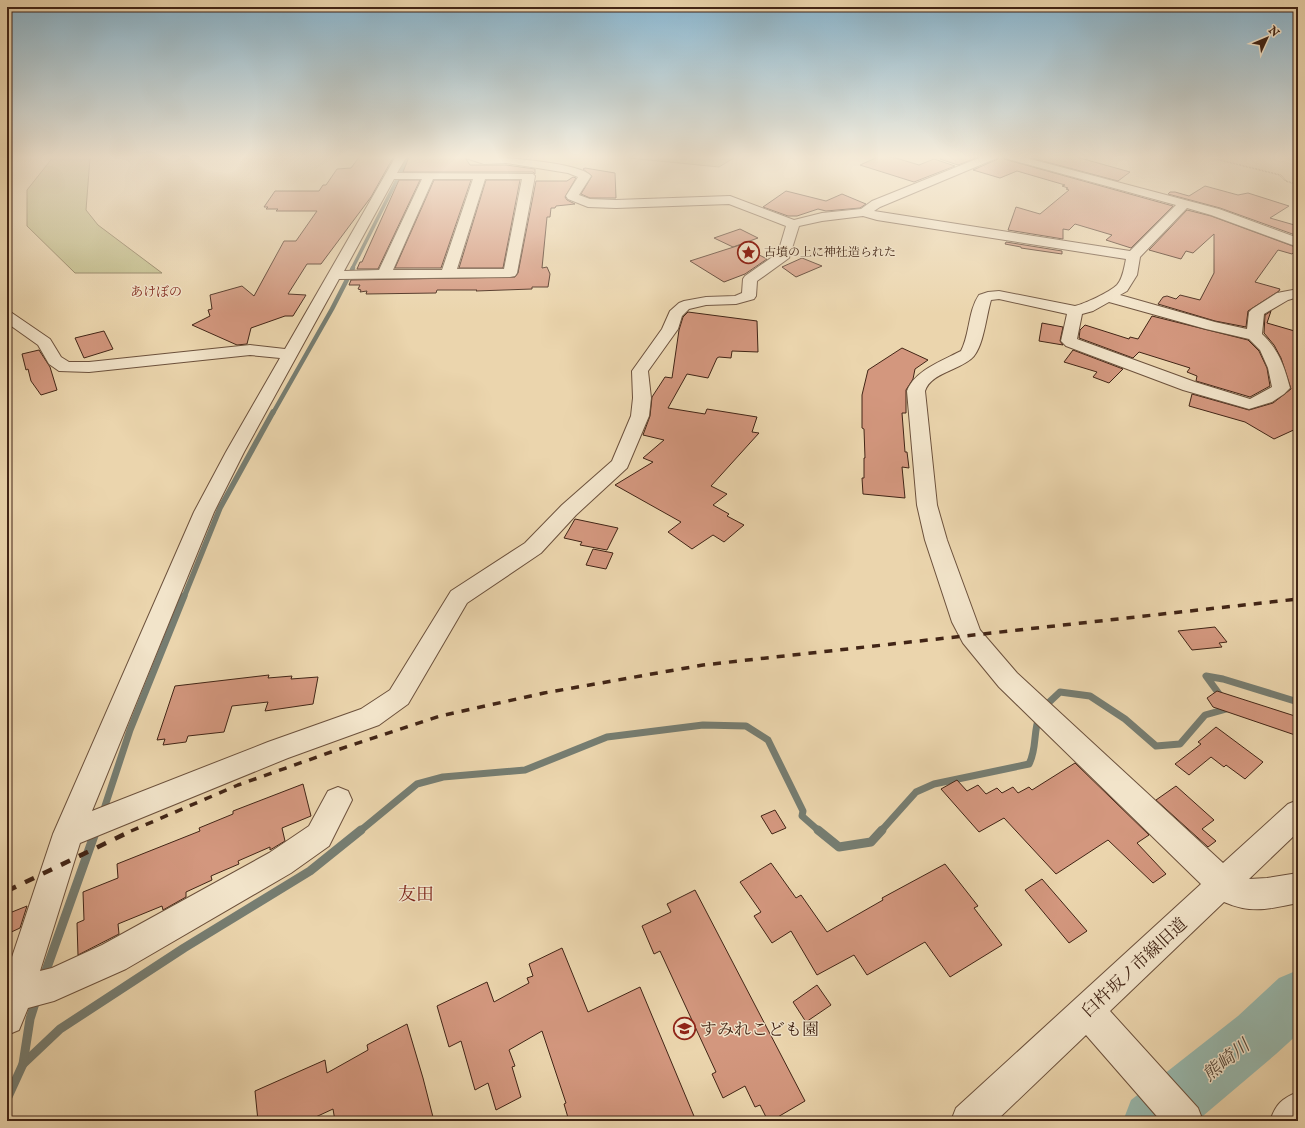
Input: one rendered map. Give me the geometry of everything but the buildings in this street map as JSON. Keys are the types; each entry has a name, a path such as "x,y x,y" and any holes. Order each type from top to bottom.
{"street":[{"path":"26,997 96,765 204,512 235,452 291,354 343,275 378,209"},
{"path":"384,274 414,209"},
{"path":"448,274 469,209"},
{"path":"343,275 510,273 523,209"},
{"path":"753,209 793,224 822,217 864,212 877,216 1133,256"},
{"path":"864,212 869,209"},
{"path":"1179,209 1133,256 1130,275 1125,285 1109,297 1088,308 1075,311 999,295 986,296 984,298 978,314 972,345 967,354 926,377 918,384 916,391 927,505 936,540 964,622 971,636 1008,680 1223,884 1236,892 1246,895 1263,894 1298,888"},
{"path":"1202,209 1215,212 1298,244"},
{"path":"76,831 112,818 278,750 370,717 399,697 459,597 533,548 569,510 620,464 640,416 642,398 640,371 670,328 675,314 684,306 706,301 736,300 749,296 750,279 784,255 793,224"},
{"path":"1254,334 1257,312 1277,299 1295,292 1298,293"},
{"path":"1075,311 1069,341 1072,344 1189,386 1249,404 1255,403 1277,392 1281,388 1276,368 1267,348 1254,334 1212,326 1109,297"},
{"path":"7,316 44,342 55,360 65,367 89,367 250,350 291,354"},
{"path":"26,997 114,957 280,863 318,836 338,800"},
{"name":"臼杵坂ノ市線旧道","path":"969,1121 1298,813"},
{"path":"1087,1011 1185,1121"},
{"path":"1288,1121 1298,1110"}],"shaded area":[{"path":"27,209 86,209 98,225 162,273 75,273 27,226"}],"waterway":[{"path":"352,269 382,209"},
{"path":"273,413 332,309 353,268"},
{"path":"184,597 220,508 273,412"},
{"path":"103,812 130,730 184,596"},
{"path":"1222,698 1206,676 1223,679 1298,702"},
{"path":"1044,707 1060,692 1090,696 1125,719 1156,746 1180,744 1205,715 1230,708"},
{"path":"881,831 916,792 934,784 1029,764 1033,753 1039,717"},
{"path":"360,831 417,784 443,777 525,770 607,737 703,725 746,726 768,740 803,811 802,816 819,831"},
{"path":"44,976 96,830"},
{"path":"23,1064 60,1029 184,948 310,871 361,830"},
{"path":"818,830 839,847 871,842 882,830"},
{"name":"熊崎川","path":"1152,1121 1257,1035 1298,997"},
{"path":"23,1064 30,1019 36,1000"},
{"path":"7,1099 23,1064"}],"railway":[{"path":"131,831 238,785 334,751 440,716 544,693 703,665 1298,599"},
{"path":"7,891 133,830"}],"place":[{"name":"古墳の上に神社造られた","path":"748,252"},
{"name":"すみれこども園","path":"684,1029"}],"district":[{"name":"あけぼの","path":"156,291"},
{"name":"友田","path":"416,894"}]}
